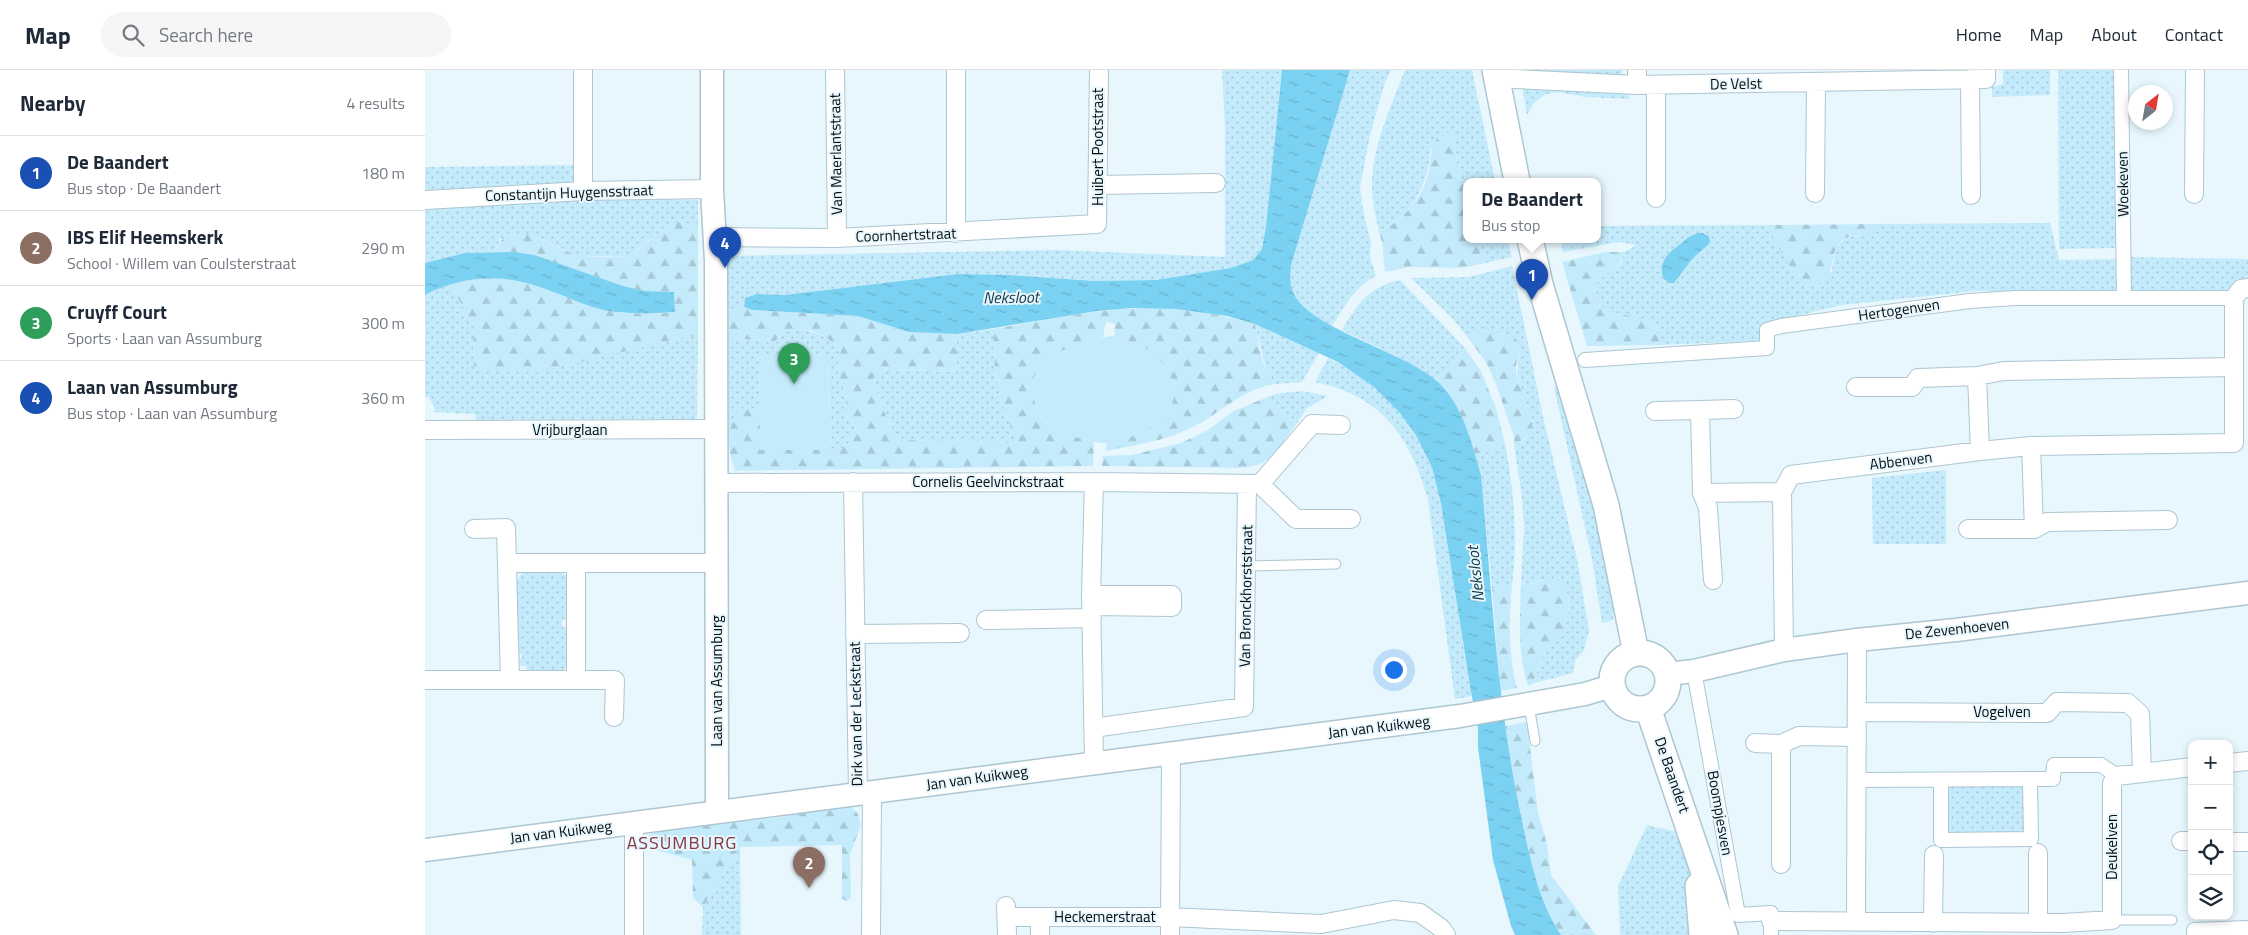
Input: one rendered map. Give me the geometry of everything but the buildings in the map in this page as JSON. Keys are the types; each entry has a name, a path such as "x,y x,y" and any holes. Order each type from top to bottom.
{"main road":[{"path":"1495,74 1516,178"},
{"path":"1531,243 1540,284 1606,505 1636,653"},
{"path":"1636,653 1646,653 1655,657 1663,664 1667,674 1666,691 1656,704 1648,708 1639,709 1621,702 1612,686 1612,677 1620,661 1636,653"},
{"name":"De Baandert","path":"1648,708 1725,935"},
{"name":"De Baandert","path":"1695,843 1702,935"}],"street":[{"path":"583,70 583,191"},
{"name":"Laan van Assumburg","path":"712,70 712,189 715,237 717,812"},
{"name":"Van Maerlantstraat","path":"835,70 837,238"},
{"path":"956,70 956,233"},
{"name":"Huibert Pootstraat","path":"1097,224 1099,70"},
{"name":"De Velst","path":"1495,74 1637,78 1656,85 1986,79 1986,70"},
{"name":"Woekeven","path":"2121,70 2124,298"},
{"path":"2194,194 2195,70"},
{"path":"1970,79 1971,195"},
{"path":"1815,193 1816,82"},
{"path":"1656,85 1656,198"},
{"path":"1098,185 1216,183"},
{"name":"Constantijn Huygensstraat","path":"425,200 583,191 712,189"},
{"name":"Coornhertstraat","path":"715,237 837,238 1097,224"},
{"name":"Hertogenven","path":"1585,360 1767,348 1767,330 1781,326 1970,301 2015,298 2124,298 2241,293"},
{"name":"Abbenven","path":"1782,492 1791,474 1980,451 2031,446 2234,443 2241,418 2233,367 2241,293"},
{"path":"1855,387 1912,387 1917,378 1977,376 2004,371 2233,367"},
{"path":"1977,376 1980,451"},
{"path":"1655,411 1734,409"},
{"path":"1700,410 1702,493 1708,508 1713,580"},
{"path":"1341,424 1311,424 1253,484 1296,519 1351,519"},
{"name":"Vrijburglaan","path":"425,430 716,429"},
{"path":"2031,446 2034,528"},
{"name":"Dirk van der Leckstraat","path":"853,482 855,634 865,793 871,935"},
{"path":"1094,482 1092,606 1094,762"},
{"name":"Cornelis Geelvinckstraat","path":"716,483 1094,482 1253,484"},
{"name":"Van Bronckhorststraat","path":"1093,728 1244,707 1246,566 1253,484"},
{"path":"1702,493 1782,492 1784,650"},
{"path":"1968,529 2034,528 2047,522 2168,520"},
{"path":"474,529 506,528 510,680"},
{"path":"507,563 717,563"},
{"path":"576,564 576,680"},
{"name":"De Zevenhoeven","path":"1667,674 1694,671 1784,650 2248,594"},
{"path":"986,620 1092,606"},
{"name":"Dirk van der Leckstraat","path":"855,634 960,633"},
{"path":"1857,640 1856,920 1893,929 1933,923 2038,922 2063,929 2112,920"},
{"name":"Boompjesven","path":"1694,671 1738,915 1771,913 1771,928 1856,920"},
{"path":"425,680 615,680 614,717"},
{"name":"Jan van Kuikweg","path":"425,850 1469,715 1521,707 1585,694 1612,686"},
{"name":"Vogelven","path":"1857,712 2047,712 2057,702 2129,703 2140,714 2142,773"},
{"path":"1755,743 1781,744 1799,736 1857,737"},
{"path":"1781,744 1781,864"},
{"path":"1170,935 1171,753"},
{"path":"2233,763 2248,761"},
{"path":"1857,780 2053,779 2054,765 2101,765 2117,776 2188,767"},
{"name":"Deukelven","path":"2112,920 2112,784 2117,776"},
{"path":"1941,780 1941,840 2031,839 2030,780"},
{"path":"634,823 634,935"},
{"path":"2233,842 2248,842"},
{"path":"2038,853 2038,922"},
{"path":"1933,923 1934,855"},
{"name":"Heckemerstraat","path":"1007,935 1007,911 1040,917 1170,917 1322,930 1394,910 1420,913 1441,928 1446,935"},
{"name":"Heckemerstraat","path":"1040,917 1040,935"},
{"path":"2194,935 2194,930 2248,928"}],"lane":[{"path":"1246,566 1336,564"},
{"path":"1521,707 1535,741"},
{"path":"2112,920 2172,920"}],"green space":[{"path":"1222,70 1282,70 1266,226 1262,249 1253,260 1231,268 1156,280 1094,281 1009,275 958,274 785,295 757,294 745,298 744,307 726,311 725,256 1056,250 1225,257 1225,128"},
{"path":"1350,70 1391,70 1384,85 1370,136 1360,187 1371,243 1370,257 1376,276 1368,280 1356,291 1332,326 1318,319 1299,302 1291,288 1290,267"},
{"path":"1405,70 1472,70 1494,178 1463,178 1463,186 1457,163 1454,138 1431,148 1426,174 1417,198 1401,217 1379,232 1372,192 1373,171 1375,156 1388,112"},
{"path":"1519,70 1622,70 1622,81 1630,99 1586,97 1557,92 1544,95 1534,103 1527,115"},
{"path":"2003,70 2050,70 2050,95 1992,97 1992,87 2003,84"},
{"path":"2058,70 2118,70 2117,248 2059,249"},
{"path":"1445,132 1450,133 1454,138 1457,163 1463,186 1463,243 1479,243 1485,263 1462,268 1409,267 1385,272 1379,232 1404,215 1417,199 1426,180 1434,144"},
{"path":"577,165 575,182 425,191 425,167"},
{"path":"611,198 698,200 698,223 671,223 629,256 577,256 542,239 500,239 494,252 465,253 425,263 425,208"},
{"path":"671,223 698,223 698,336 685,337 538,372 474,370 473,325 450,284 484,278 500,278 530,283 610,311 643,314 675,312 674,292 645,291 514,252 494,252 502,240 511,234 521,233 544,240 577,255 627,256 642,247"},
{"path":"2050,223 2059,260 2119,259 2119,294 1976,291 1842,305 1776,321 1772,340 1662,345 1655,327 1649,322 1605,310 1595,296 1595,287 1600,278 1619,264 1624,252 1637,245 1619,242 1563,252 1562,243 1601,243 1601,226 1766,225 1791,265 1810,285 1832,272 1834,257 1842,241 1863,234 1881,224"},
{"path":"1881,224 1871,232 1844,239 1837,247 1828,281 1814,286 1809,285 1797,275 1766,225"},
{"path":"1479,243 1509,243 1512,257 1485,263"},
{"path":"1605,252 1624,252 1619,263 1601,279 1594,289 1599,305 1612,312 1649,322 1654,326 1662,345 1587,346 1562,262"},
{"path":"2129,257 2248,259 2248,280 2235,282 2227,294 2128,295"},
{"path":"1512,266 1544,421 1578,564 1589,631 1584,650 1575,661 1573,673 1534,683 1542,660 1567,618 1569,598 1564,588 1554,579 1521,584 1524,527 1522,498 1514,445 1525,439 1533,421 1518,379 1520,353 1487,331 1465,334 1454,320 1411,278 1469,277"},
{"path":"1400,280 1464,347 1452,366 1434,379 1396,356 1342,330 1353,312 1365,298 1380,287"},
{"path":"450,284 473,325 474,370 607,354 685,337 698,336 697,419 476,420 475,414 433,412 435,409 429,397 425,397 425,295"},
{"path":"744,307 752,310 858,316 909,332 957,334 957,368 953,372 889,369 877,373 873,380 895,435 905,440 1016,443 1000,397 995,371 993,329 1084,313 1153,308 1176,309 1196,311 1255,324 1264,363 1270,378 1275,384 1242,396 1202,422 1181,432 1149,442 1106,451 1107,443 1133,436 1154,425 1172,384 1162,365 1150,352 1114,336 1115,324 1106,322 1103,337 1056,354 1035,403 1047,424 1062,433 1094,441 1093,466 735,471 730,453 729,432 739,408 748,407 760,411 761,450 846,448 856,428 846,414 846,397 837,367 841,351 826,338 809,330 791,331 782,335 774,342 726,337 726,311"},
{"path":"1255,324 1319,353 1302,382 1275,384 1269,376 1265,365"},
{"path":"790,329 805,330 818,334 836,345 841,351 837,367 846,397 846,414 856,428 846,448 831,450 828,356 759,356 760,411 748,407 734,418 727,444 726,337 774,342"},
{"path":"993,329 995,371 1000,397 1016,443 905,440 895,435 873,380 877,373 889,369 953,372 957,368 957,334"},
{"path":"1487,331 1509,335 1517,340 1520,346 1516,366 1517,373 1521,390 1531,414 1532,426 1528,435 1514,445 1514,437 1496,384 1486,362 1465,334"},
{"path":"1114,336 1149,350 1165,367 1173,385 1174,394 1173,403 1169,411 1154,425 1143,431 1126,439 1108,443 1099,443 1075,437 1055,429 1046,422 1034,399 1033,379 1038,370 1044,362 1063,350 1104,337"},
{"path":"1464,347 1480,369 1496,408 1506,448 1475,454 1451,396 1434,379 1452,366"},
{"path":"759,356 828,356 831,450 760,450"},
{"path":"1328,358 1361,377 1391,403 1416,434 1433,468 1444,514 1472,696 1455,699 1428,499 1421,476 1402,438 1390,422 1358,397 1338,388 1315,382"},
{"path":"1554,387 1563,389 1571,416 1602,553 1613,608 1613,620 1602,623 1592,559"},
{"path":"1301,391 1328,396 1307,408 1297,423 1265,398 1275,394"},
{"path":"1265,398 1297,423 1274,454 1260,464 1240,468 1102,466 1103,456 1132,455 1181,443 1208,430 1232,412"},
{"path":"1506,448 1514,516 1514,568 1512,585 1492,589 1481,475 1475,454"},
{"path":"1946,470 1946,544 1873,544 1872,478"},
{"path":"530,571 561,573 567,576 567,620 562,620 562,627 570,627 568,666 560,672 528,673 526,666 515,665 516,659 522,658 522,654 515,654 516,583 522,573"},
{"path":"1554,579 1564,586 1569,602 1568,611 1563,627 1542,660 1534,683 1528,686 1521,648 1521,584"},
{"path":"1512,585 1510,637 1517,688 1500,691 1492,589"},
{"path":"1527,722 1538,813 1547,844 1551,875 1596,935 1561,935 1549,914 1539,889 1523,834 1505,726"},
{"path":"1943,785 2028,785 2028,839 1944,838"},
{"path":"850,805 858,814 861,825 850,854 851,898 847,901 842,899 842,845 740,847 703,907 693,898 692,860 652,849 646,837 656,832 687,826 774,818"},
{"path":"1647,825 1682,833 1690,869 1690,935 1620,935 1618,886"},
{"path":"740,847 741,935 702,935 703,907"}],"water":[{"name":"Neksloot","path":"1282,70 1350,70 1291,265 1290,276 1294,294 1304,307 1319,318 1405,361 1439,383 1454,403 1470,438 1481,475 1496,649 1514,778 1536,880 1547,909 1561,935 1515,935 1511,926 1493,860 1478,747 1478,729 1441,503 1432,467 1416,435 1400,413 1374,387 1338,362 1255,324 1227,316 1176,309 1132,308 1097,311 957,334 909,332 858,316 752,310 744,307 745,298 757,294 785,295 958,274 1009,275 1094,281 1156,280 1231,268 1253,260 1262,249 1266,226"},
{"path":"1702,233 1709,236 1710,243 1692,259 1674,283 1664,279 1662,264 1667,256 1689,237"},
{"path":"514,252 534,255 623,286 645,291 674,292 675,312 625,313 609,311 591,307 549,290 525,283 496,278 467,280 425,295 425,263 465,253"}],"place":[{"name":"Laan van Assumburg","path":"725,268"},
{"name":"De Baandert","path":"1532,300"},
{"name":"Cruyff Court","path":"794,384"},
{"name":"IBS Elif Heemskerk","path":"809,888"}],"district":[{"name":"ASSUMBURG","path":"682,843"}]}
